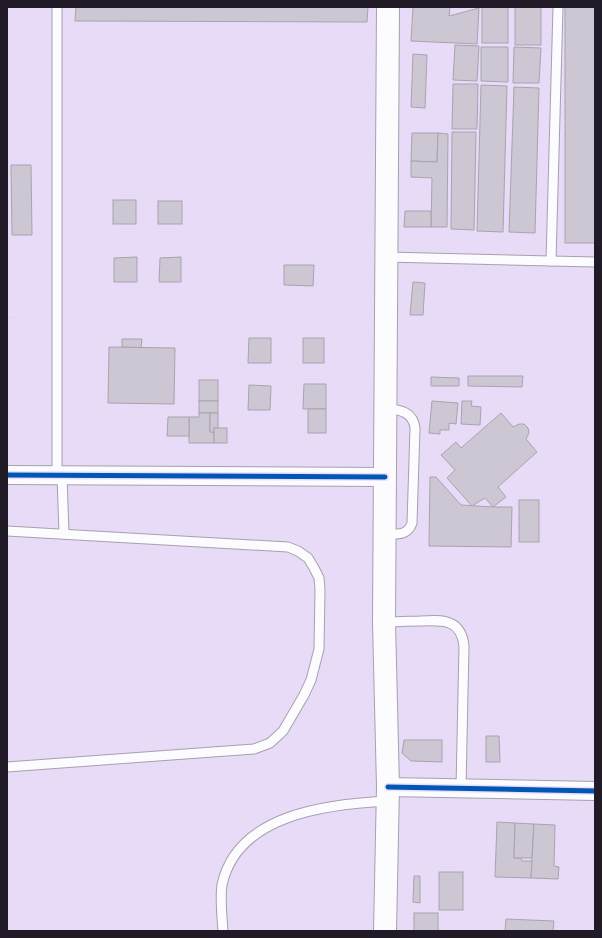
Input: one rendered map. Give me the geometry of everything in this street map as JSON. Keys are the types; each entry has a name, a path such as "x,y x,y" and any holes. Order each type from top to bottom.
{"main road":[{"path":"385,931 388,794 384,622 384,477 388,7"}],"street":[{"path":"7,475 384,477"},
{"path":"388,794 461,788 595,791"}],"lane":[{"path":"57,7 60,475 64,534"},
{"path":"551,261 558,7"},
{"path":"386,257 595,262"},
{"path":"385,408 408,414 414,423 415,428 412,523 408,531 404,533 385,534"},
{"path":"7,531 288,547 298,551 308,558 319,578 320,589 320,632 316,665 304,695 283,731 270,743 254,750 7,767"},
{"path":"384,622 446,621 457,628 461,633 464,646 461,788"},
{"path":"222,931 222,886 227,870 236,855 247,842 260,831 275,822 316,809 365,802 388,794"}],"path":[{"path":"7,318 16,318"}],"shaded area":[{"path":"7,7 595,7 595,931 7,931"}],"building":[{"path":"76,7 368,7 367,22 75,21"},
{"path":"413,7 450,7 449,16 479,8 477,44 411,41"},
{"path":"482,7 508,7 508,43 482,43"},
{"path":"515,7 541,7 541,45 515,45"},
{"path":"565,7 595,7 595,243 565,243"},
{"path":"455,45 479,46 477,81 453,80"},
{"path":"481,47 508,47 508,82 481,81"},
{"path":"514,47 541,48 539,83 513,83"},
{"path":"413,54 427,55 425,108 411,107"},
{"path":"453,84 478,84 477,129 452,129"},
{"path":"481,85 507,86 503,232 477,231"},
{"path":"514,87 539,88 535,233 509,232"},
{"path":"452,132 476,132 474,230 451,229"},
{"path":"412,133 438,133 437,162 411,161"},
{"path":"438,133 448,134 447,227 431,227 432,178 411,177 411,161 437,162"},
{"path":"11,165 31,165 32,235 12,235"},
{"path":"113,200 136,200 136,224 113,224"},
{"path":"158,201 182,201 182,224 158,224"},
{"path":"405,211 431,211 431,227 404,227"},
{"path":"137,257 137,282 114,282 114,258"},
{"path":"181,257 181,282 159,282 160,258"},
{"path":"284,265 314,265 313,286 284,285"},
{"path":"413,282 425,283 423,315 410,315"},
{"path":"249,338 271,338 271,363 248,363"},
{"path":"303,338 324,338 324,363 303,363"},
{"path":"122,339 142,339 141,348 122,347"},
{"path":"109,347 175,348 174,404 108,403"},
{"path":"468,376 523,376 522,387 468,386"},
{"path":"431,377 459,378 459,386 431,386"},
{"path":"199,380 218,380 218,401 199,401"},
{"path":"304,384 326,384 326,409 303,409"},
{"path":"249,385 271,386 270,410 248,410"},
{"path":"199,401 218,401 218,413 199,413"},
{"path":"432,401 458,403 456,424 449,423 449,430 440,430 440,434 429,433"},
{"path":"462,401 472,401 471,406 481,407 480,425 461,424"},
{"path":"308,409 326,409 326,433 308,433"},
{"path":"199,413 210,413 210,432 214,432 214,443 189,443 189,417 199,417"},
{"path":"210,413 218,413 218,429 214,428 214,432 210,432"},
{"path":"501,413 513,427 519,424 524,424 528,428 529,433 526,439 537,452 498,487 506,497 493,507 485,498 472,506 447,478 455,470 441,455 456,442 461,448"},
{"path":"168,417 189,417 189,436 167,436"},
{"path":"214,428 227,428 227,443 214,443"},
{"path":"430,477 436,477 461,505 512,507 511,547 429,546"},
{"path":"519,500 539,500 539,542 519,542"},
{"path":"486,736 499,736 500,762 486,762"},
{"path":"404,740 442,740 442,762 411,761 402,753"},
{"path":"497,822 515,823 514,858 521,858 522,861 532,861 531,878 495,877"},
{"path":"515,823 534,824 532,858 514,858"},
{"path":"534,824 555,825 554,866 559,867 558,879 531,878"},
{"path":"439,872 463,872 463,910 439,910"},
{"path":"414,876 420,876 420,903 413,902"},
{"path":"414,913 438,913 438,931 414,931"},
{"path":"506,919 554,921 553,931 505,931"}],"cycle path":[{"path":"7,475 385,477"},
{"path":"388,787 595,791"}]}
